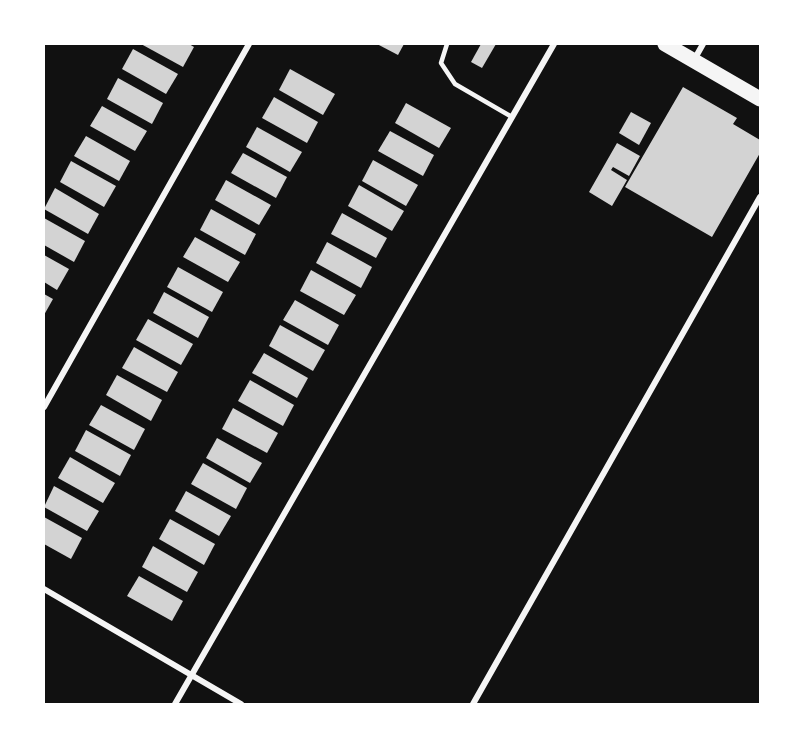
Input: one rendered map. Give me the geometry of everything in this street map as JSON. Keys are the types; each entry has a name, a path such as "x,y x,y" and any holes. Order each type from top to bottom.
{"main road":[{"path":"665,44 760,99"}],"street":[{"path":"44,407 249,44"},
{"path":"175,705 554,44"},
{"path":"693,60 703,44"},
{"path":"472,705 760,197"},
{"path":"44,590 241,705"}],"lane":[{"path":"447,44 441,63 455,84 512,117"}],"building":[{"path":"141,44 189,44 194,47 183,67"},
{"path":"377,44 404,44 398,55"},
{"path":"481,44 496,44 482,68 471,62"},
{"path":"133,49 178,74 166,94 122,69"},
{"path":"290,69 335,94 323,115 279,90"},
{"path":"118,78 163,103 152,124 107,99"},
{"path":"683,87 737,118 733,124 760,140 760,153 712,237 625,187"},
{"path":"274,97 318,122 307,143 262,118"},
{"path":"406,103 451,128 439,148 395,123"},
{"path":"102,106 147,131 135,151 90,126"},
{"path":"631,112 651,123 639,145 619,133"},
{"path":"257,127 302,152 290,172 246,147"},
{"path":"390,131 434,155 423,176 378,151"},
{"path":"86,136 130,161 119,181 74,156"},
{"path":"617,143 640,156 629,176 613,167 611,170 627,180 612,206 589,192"},
{"path":"243,153 287,177 276,198 231,173"},
{"path":"373,160 418,185 406,206 362,181"},
{"path":"71,161 116,186 104,207 60,182"},
{"path":"226,180 271,205 259,225 215,200"},
{"path":"359,185 404,211 392,231 348,206"},
{"path":"55,188 99,214 88,234 44,209"},
{"path":"211,209 256,234 245,255 200,230"},
{"path":"342,213 387,238 376,258 331,234"},
{"path":"44,218 85,241 74,262 44,245"},
{"path":"195,237 240,262 228,282 183,257"},
{"path":"327,242 372,267 361,288 316,263"},
{"path":"44,255 69,269 57,290 44,282"},
{"path":"178,267 223,292 212,312 167,287"},
{"path":"311,270 356,295 344,315 300,291"},
{"path":"164,292 209,317 198,338 153,313"},
{"path":"44,294 53,299 44,315"},
{"path":"295,300 339,325 328,345 283,320"},
{"path":"148,319 193,344 181,365 136,340"},
{"path":"280,325 325,350 313,371 269,346"},
{"path":"134,347 178,372 167,392 122,368"},
{"path":"264,353 308,378 297,398 252,373"},
{"path":"117,375 162,400 151,421 106,395"},
{"path":"250,380 294,405 283,426 238,401"},
{"path":"101,405 145,429 134,450 89,425"},
{"path":"233,408 278,433 267,453 222,429"},
{"path":"86,430 131,455 120,476 75,451"},
{"path":"217,438 262,463 250,483 206,458"},
{"path":"70,457 115,483 103,503 58,478"},
{"path":"203,463 247,488 236,509 191,484"},
{"path":"54,486 99,511 87,531 44,507"},
{"path":"186,491 231,516 219,536 175,511"},
{"path":"44,517 82,538 71,559 44,544"},
{"path":"170,519 215,544 204,565 159,539"},
{"path":"153,546 198,572 187,592 142,567"},
{"path":"139,576 183,601 172,621 127,596"}]}
